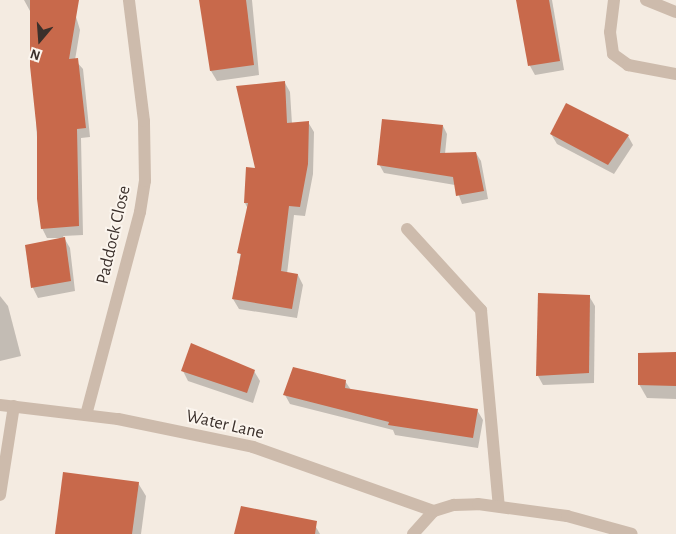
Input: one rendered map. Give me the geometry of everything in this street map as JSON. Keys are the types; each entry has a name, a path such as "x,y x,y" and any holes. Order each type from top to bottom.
{"street":[{"name":"Paddock Close","path":"86,415 140,212 145,181 144,121 129,0"},
{"path":"614,0 610,32 613,54 628,65 676,74"},
{"path":"646,0 676,12"},
{"path":"407,230 481,310 499,506"},
{"name":"Water Lane","path":"0,405 86,415 253,447 434,511"},
{"path":"0,495 14,406"},
{"path":"413,534 434,511 454,505 499,506 566,516 632,534"}],"building":[{"path":"30,0 79,0 69,59 78,58 86,128 77,129 79,226 41,229 37,199 37,132 30,66"},
{"path":"199,0 246,0 254,65 210,71"},
{"path":"516,0 549,0 560,61 528,66"},
{"path":"285,81 287,123 309,121 308,164 300,207 289,206 281,271 298,274 292,309 232,299 241,254 237,253 248,203 244,203 246,167 255,168 236,86"},
{"path":"566,103 629,135 608,165 550,134"},
{"path":"382,119 443,125 440,153 476,152 484,191 456,196 453,177 377,165"},
{"path":"65,237 71,281 31,288 25,245"},
{"path":"538,293 590,295 589,373 536,376"},
{"path":"191,343 255,370 247,393 181,371"},
{"path":"676,352 676,386 638,385 638,353"},
{"path":"293,367 346,380 345,388 478,409 473,438 388,425 389,422 283,395"},
{"path":"63,472 139,482 132,534 55,534"},
{"path":"241,506 317,521 315,534 234,534"}]}
